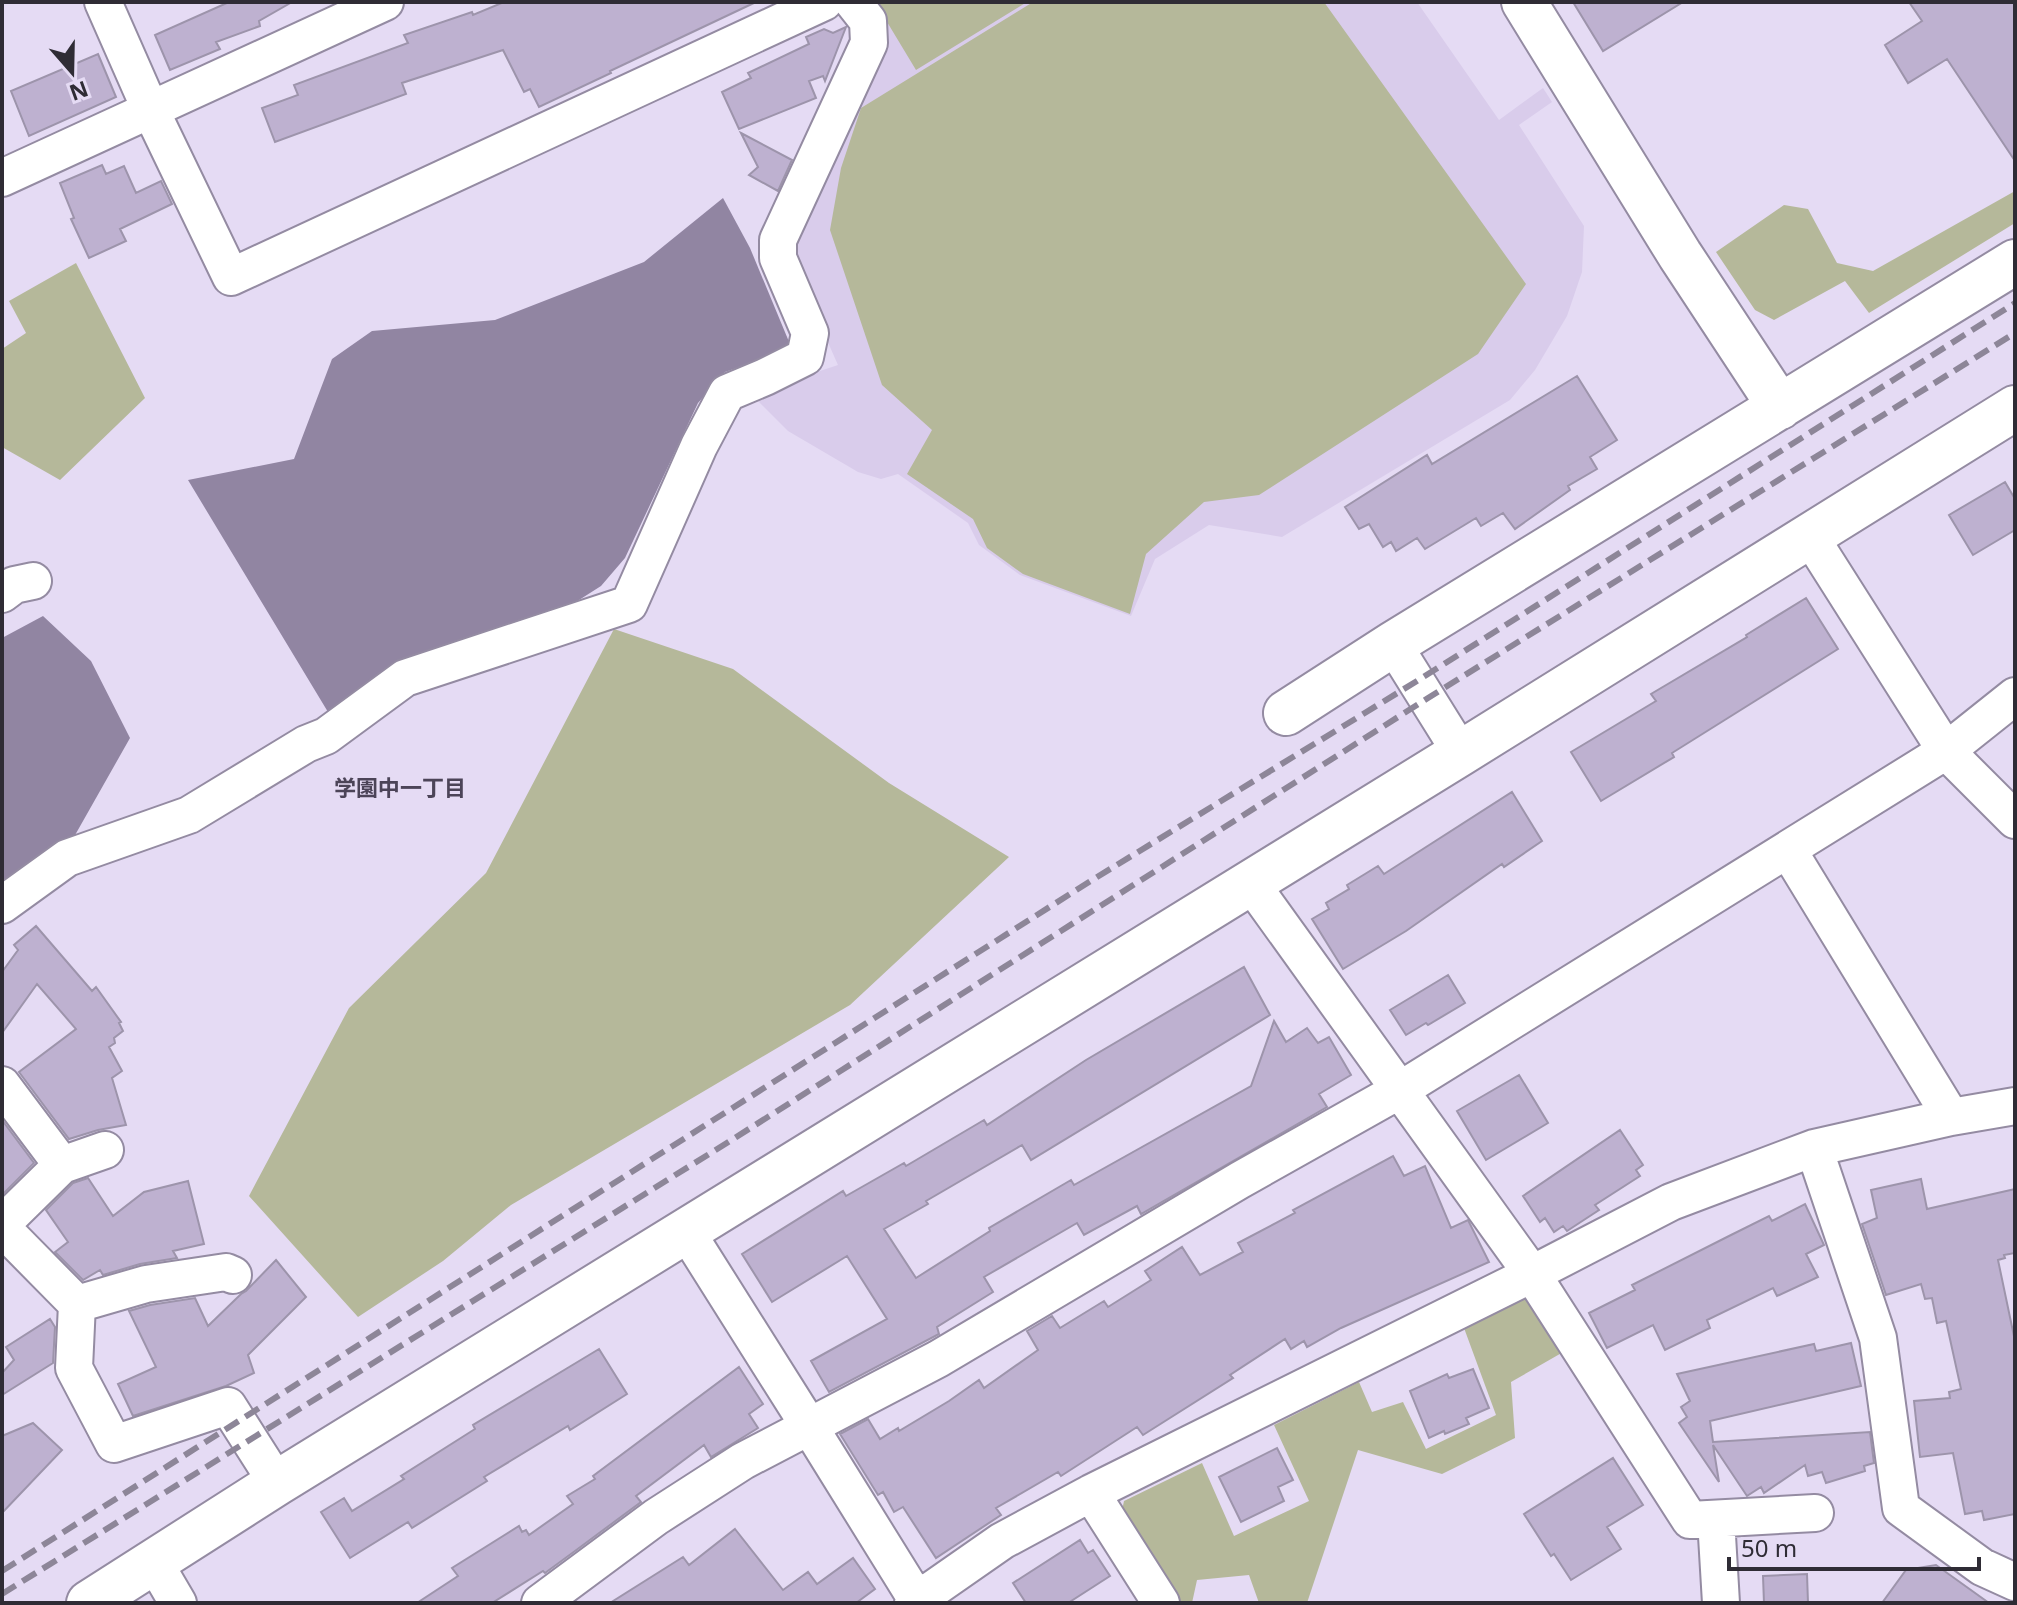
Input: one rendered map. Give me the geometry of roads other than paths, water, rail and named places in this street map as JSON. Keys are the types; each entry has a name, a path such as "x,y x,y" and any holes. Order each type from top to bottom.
{"street":[{"path":"103,2 151,111 231,277 824,2"},
{"path":"2,178 385,2"},
{"path":"2,905 67,858 189,815 306,744 326,736 405,678 629,604 699,446 727,393 805,357 810,333 778,258 778,240 869,43 868,21 853,2"},
{"path":"1524,2 1680,255 1780,407"},
{"path":"1286,713 2015,262"},
{"path":"89,1603 277,1483 2015,408"},
{"path":"1809,535 1946,751 2015,820"},
{"path":"1393,644 1461,753"},
{"path":"540,1603 656,1517 743,1461 938,1359 1240,1180 1400,1090 1946,751 2015,696"},
{"path":"1788,850 1951,1117"},
{"path":"1250,882 1532,1274 1690,1520 1815,1513"},
{"path":"2,1085 62,1165"},
{"path":"686,1231 915,1602 1002,1541 1091,1493 1671,1202 1814,1148 2015,1106"},
{"path":"1814,1148 1878,1338 1901,1508 1982,1567 2015,1582"},
{"path":"105,1150 62,1165 2,1226 77,1304 74,1368 114,1444 228,1406 277,1483"},
{"path":"146,1284 181,1255"},
{"path":"77,1304 146,1284 226,1272 233,1275"},
{"path":"1091,1493 1161,1603"},
{"path":"1716,1519 1721,1603"},
{"path":"154,1562 178,1603"}],"railway":[{"path":"2,1571 1089,882 1417,681 2015,303"},
{"path":"2,1594 730,1141 1428,698 2015,333"}],"district":[{"name":"学園中一丁目","path":"400,787"}]}
